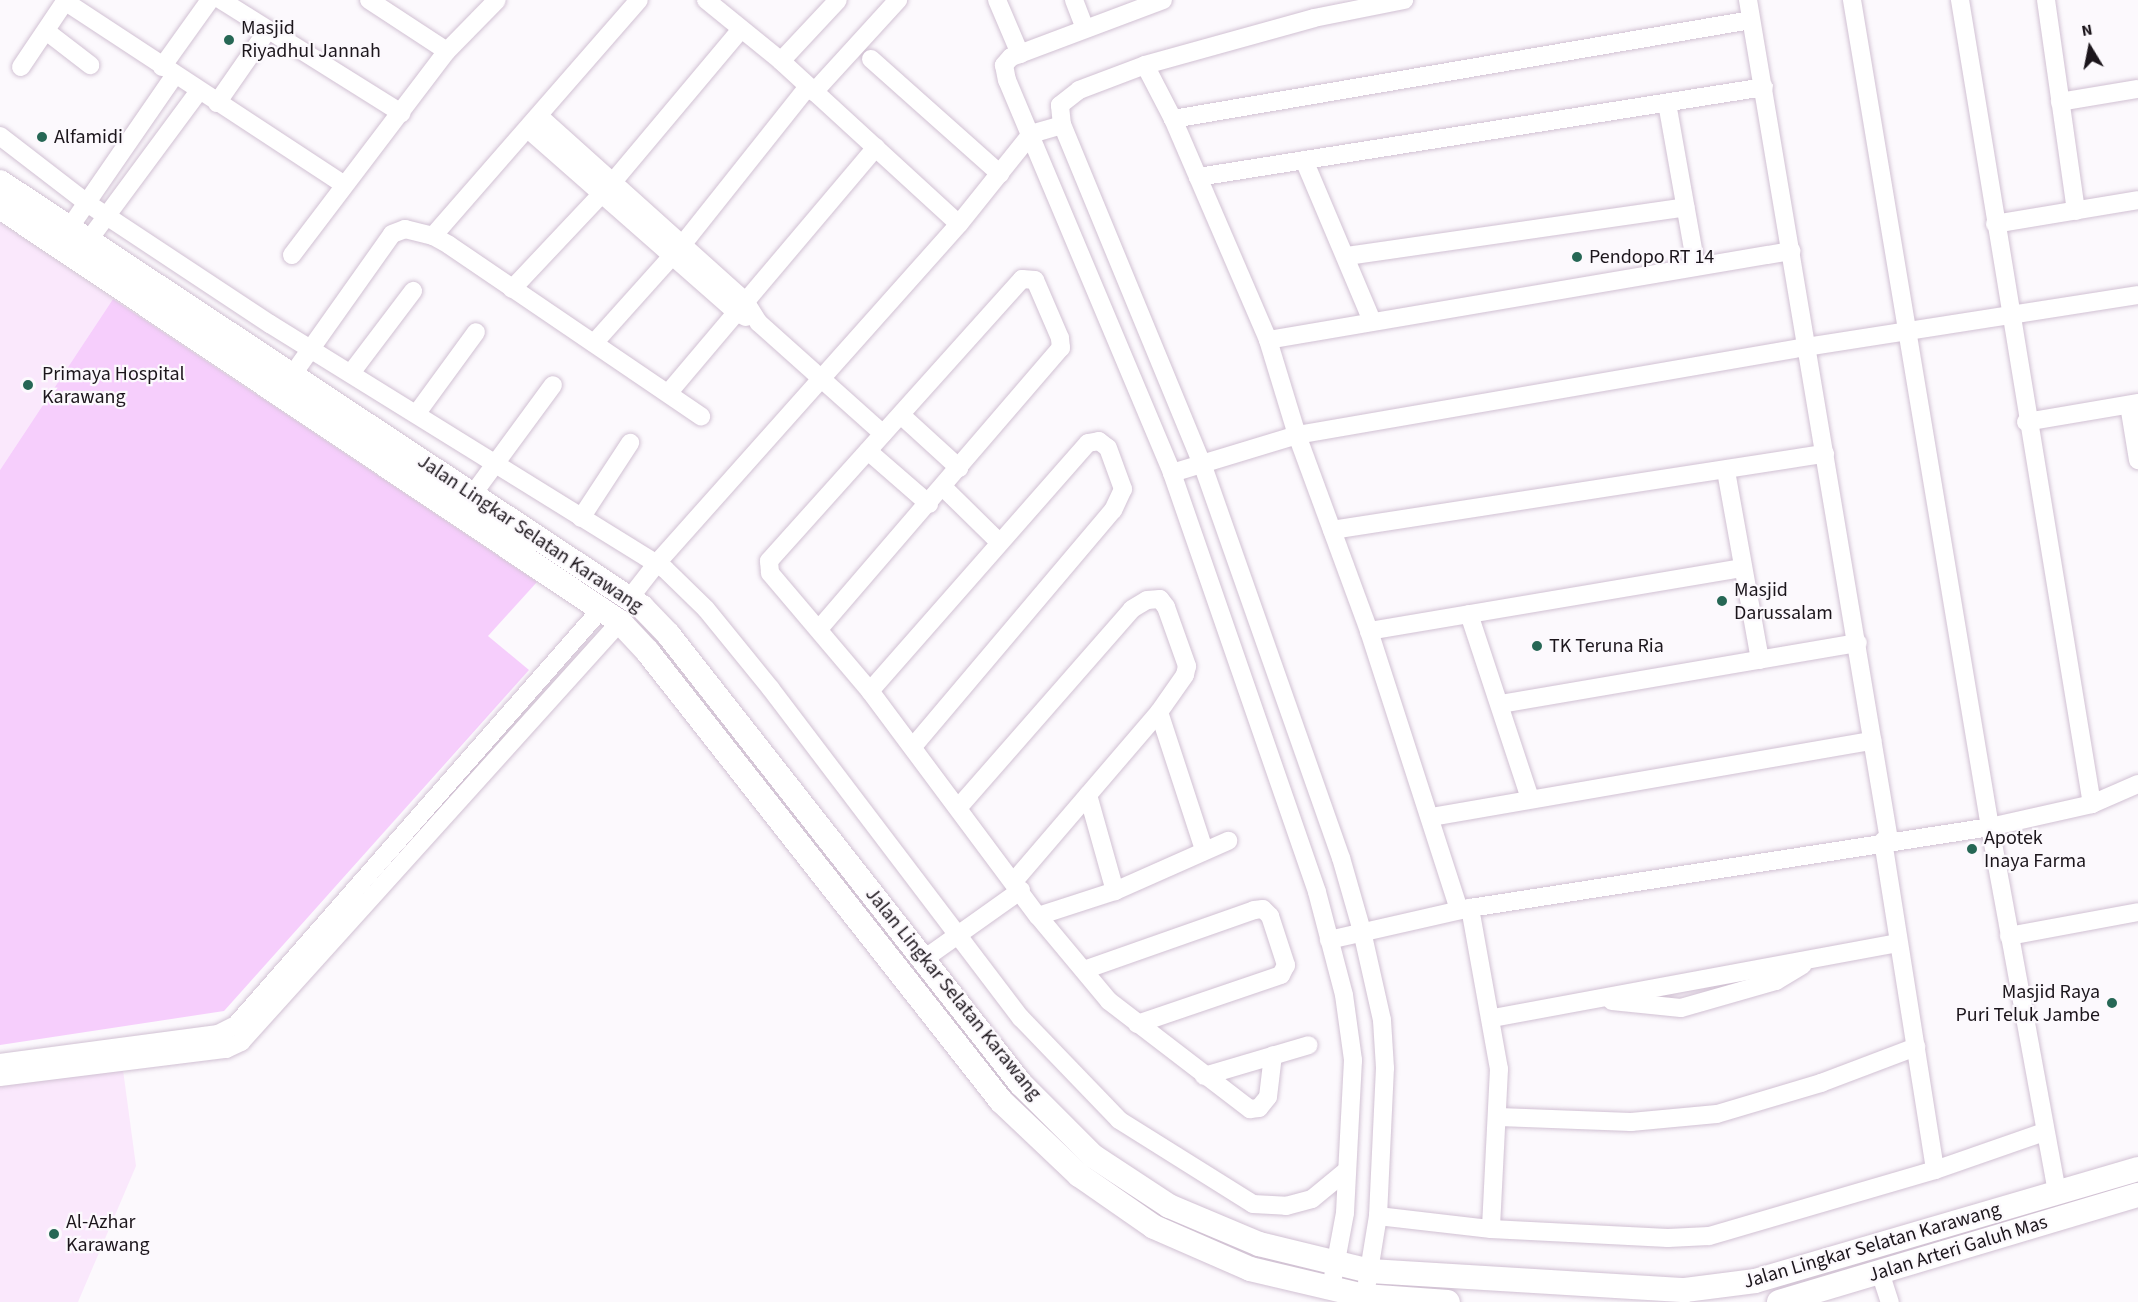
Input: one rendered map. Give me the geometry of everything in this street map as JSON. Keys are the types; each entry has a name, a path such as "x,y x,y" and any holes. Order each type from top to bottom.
{"main road":[{"name":"Jalan Lingkar Selatan Karawang","path":"0,182 293,374 629,599 668,634 1021,1084 1093,1156 1169,1206 1259,1244 1370,1271 1685,1290 1716,1288 1755,1281 2138,1169"},
{"name":"Jalan Lingkar Selatan Karawang","path":"0,207 611,614 647,651 704,728 1001,1101 1079,1175 1154,1227 1250,1269 1331,1288"},
{"path":"844,901 866,884"},
{"name":"Jalan Arteri Galuh Mas","path":"1779,1302 2138,1195"},
{"path":"1331,1288 1363,1299 1448,1302"}],"street":[{"path":"79,234 87,203 144,123 169,71 210,0"},
{"path":"221,0 243,6 267,31 401,113"},
{"path":"369,0 447,51"},
{"path":"292,255 343,184 401,113 447,51 497,0"},
{"path":"433,236 639,0"},
{"path":"706,0 727,6 741,29 781,61 959,224"},
{"path":"781,61 838,0"},
{"path":"594,343 677,251 811,90 898,0"},
{"path":"997,0 1020,54"},
{"path":"1074,0 1085,28"},
{"path":"1363,1299 1370,1271 1378,1216 1385,1068 1382,1020 1362,931 1341,858 1202,464 1062,125 1060,105 1079,90 1144,65 1314,18 1404,0"},
{"path":"1748,0 1858,643 1886,840 1897,943 1935,1170"},
{"path":"1852,0 1990,827 2044,1132 2057,1193"},
{"path":"1960,0 2026,422 2092,804"},
{"path":"2046,0 2076,211"},
{"path":"21,67 66,1 217,103 343,184"},
{"path":"1153,2 1011,57 1004,65 1007,80 1172,473 1317,892 1344,995 1353,1060 1345,1214 1331,1288"},
{"path":"1173,119 1751,20"},
{"path":"512,289 607,189 741,29"},
{"path":"46,31 90,65"},
{"path":"217,103 267,31"},
{"path":"871,59 1000,174"},
{"path":"1144,65 1173,119 1268,340 1297,435 1369,631 1431,818 1465,909 1493,1018 1499,1117 1491,1229"},
{"path":"1198,177 1764,87"},
{"path":"2060,102 2138,89"},
{"path":"79,234 106,216 199,91"},
{"path":"1667,103 1696,265"},
{"path":"144,123 165,138"},
{"path":"534,123 883,435"},
{"path":"629,599 657,563 959,224 1031,134 1062,125"},
{"path":"0,136 106,216 311,349 657,563 706,609 960,933 1021,1018 1076,1079 1119,1120 1192,1168 1253,1204 1271,1206 1312,1198 1346,1171"},
{"path":"670,392 876,147"},
{"path":"1304,160 1347,256 1372,321"},
{"path":"1995,224 2138,200"},
{"path":"1347,256 1685,207"},
{"path":"293,374 392,234 405,229 433,236 670,392 701,416"},
{"path":"1268,340 1696,265 1791,251"},
{"path":"819,629 944,488 1061,348 1060,338 1035,280 1022,279 769,561 770,573 870,691 1018,885 1038,916 1109,1001 1204,1076 1255,1110 1268,1097 1273,1054"},
{"path":"351,373 413,291"},
{"path":"1172,473 1297,435 1806,347 1908,333 2138,295"},
{"path":"417,413 476,332"},
{"path":"473,494 553,385"},
{"path":"2026,422 2134,404 2138,460"},
{"path":"901,415 959,468"},
{"path":"870,691 1088,443 1099,441 1108,448 1123,489 1113,510 913,747"},
{"path":"581,518 630,443"},
{"path":"868,452 929,504"},
{"path":"1332,530 1825,454"},
{"path":"1726,471 1760,660"},
{"path":"944,488 1000,543"},
{"path":"1369,631 1743,568"},
{"path":"924,959 960,933 1018,885 1088,795 1159,712 1186,666 1166,608 1160,599 1147,600 1132,609 958,808"},
{"path":"0,1077 226,1049 241,1042 611,614"},
{"path":"1469,614 1530,798"},
{"path":"1500,704 1858,643"},
{"path":"0,1063 218,1034 236,1025 585,645"},
{"path":"1159,712 1204,850"},
{"path":"1431,818 1530,798 1872,741"},
{"path":"1329,940 1465,909 1886,840 1990,827 2092,804 2138,784"},
{"path":"1088,795 1115,891"},
{"path":"1038,916 1115,891 1228,841"},
{"path":"1084,970 1254,909 1263,909 1270,916 1286,965 1281,975 1137,1024"},
{"path":"2009,936 2138,912"},
{"path":"1493,1018 1897,943"},
{"path":"1204,1076 1309,1045"},
{"path":"1499,1117 1631,1122 1717,1114 1821,1083 1916,1047"},
{"path":"1378,1216 1491,1229 1668,1238 1709,1236 1935,1170 2044,1132"},
{"path":"1880,1272 1890,1302"}],"shaded area":[{"name":"Primaya Hospital Karawang","path":"0,223 113,299 0,470"},
{"path":"113,299 537,582 488,636 529,670 224,1011 0,1045 0,470"},
{"name":"Al-Azhar Karawang","path":"123,1070 136,1166 78,1302 0,1302 0,1085"}],"place":[{"name":"Masjid Riyadhul Jannah","path":"229,40"},
{"name":"Alfamidi","path":"42,137"},
{"name":"Pendopo RT 14","path":"1577,257"},
{"name":"Primaya Hospital Karawang","path":"28,385"},
{"name":"Masjid Darussalam","path":"1722,601"},
{"name":"TK Teruna Ria","path":"1537,646"},
{"name":"Apotek Inaya Farma","path":"1972,849"},
{"name":"Masjid Raya Puri Teluk Jambe","path":"2112,1003"},
{"name":"Al-Azhar Karawang","path":"54,1234"}]}
